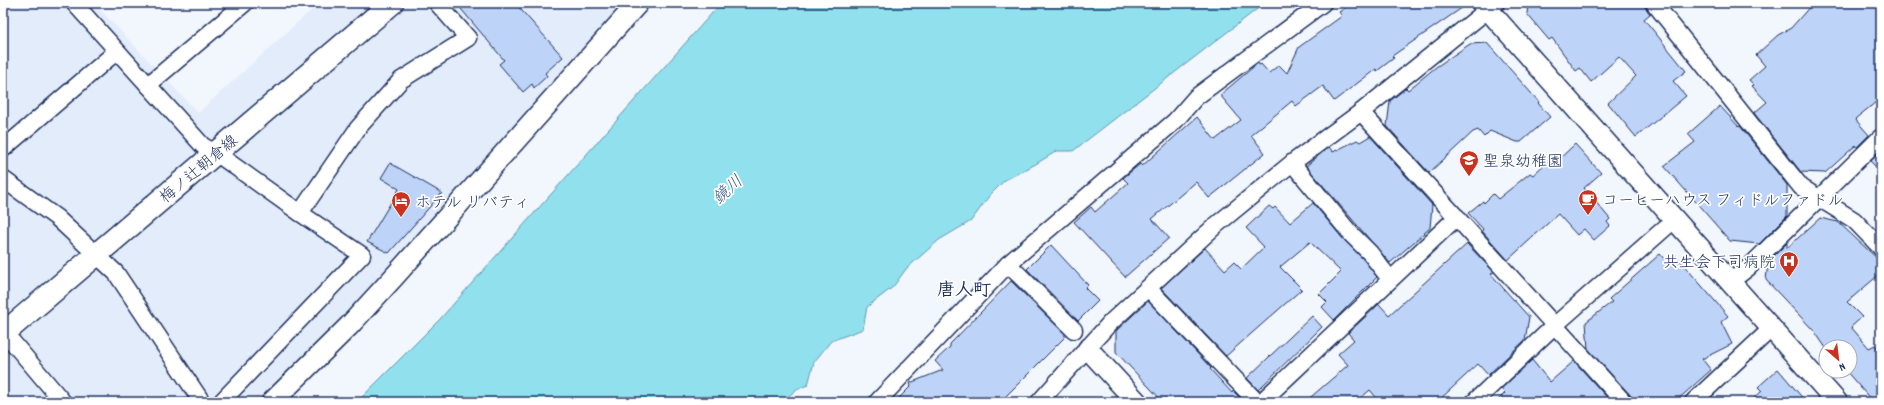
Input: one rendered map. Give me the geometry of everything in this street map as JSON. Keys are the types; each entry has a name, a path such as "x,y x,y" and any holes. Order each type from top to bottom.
{"main road":[{"name":"梅ノ辻朝倉線","path":"4,333 96,253 216,153 382,6"}],"street":[{"path":"74,3 203,146 216,153 362,255 220,402"},
{"path":"148,85 245,3"},
{"path":"300,213 358,128 401,80 468,38 437,3"},
{"path":"272,402 349,326 638,3"},
{"path":"877,402 1008,264 1175,121 1196,98 1323,3"},
{"path":"1654,3 1801,187 1854,220 1881,248"},
{"path":"1039,402 1110,323 1215,226 1292,163 1361,112 1489,5 1674,220 1837,402"},
{"path":"3,149 117,51"},
{"path":"1361,112 1624,402"},
{"path":"1730,282 1748,268 1881,138"},
{"path":"1292,163 1351,234 1370,253 1390,279"},
{"path":"3,179 57,218 116,272 202,402"},
{"path":"1261,402 1457,217"},
{"path":"1474,402 1554,326 1674,220"},
{"path":"1008,264 1074,330"},
{"path":"1148,288 1257,402"},
{"path":"1693,402 1772,328"},
{"path":"4,333 63,402"},
{"path":"1088,349 1137,402"}],"shaded area":[{"path":"3,3 94,3 198,113 319,3 656,3 272,402 3,402"}],"water":[{"name":"鏡川","path":"721,3 1265,3 1073,151 1057,151 1005,180 990,195 971,221 939,240 906,269 893,287 867,307 863,329 831,341 814,362 808,385 797,389 782,402 357,402 441,318"}],"building":[{"path":"456,3 515,3 563,57 545,73 547,76 534,88 532,84 523,92 499,64 504,60"},
{"path":"1352,3 1469,3 1392,56 1394,58 1377,71 1376,69 1334,101 1323,86 1296,106 1292,101 1251,135 1265,153 1209,198 1196,182 1152,219 1169,238 1125,277 1074,222 1091,207 1095,212 1128,183 1123,178 1140,164 1142,166 1197,117 1215,140 1241,120 1220,95 1258,63 1259,65 1261,64 1269,73 1279,65 1287,73 1299,47 1342,16 1339,12"},
{"path":"1528,3 1642,3 1650,14 1644,19 1686,71 1673,81 1686,96 1636,137 1608,103 1636,76 1619,57 1591,82 1580,68 1576,71 1552,38 1549,40 1527,14"},
{"path":"1813,3 1876,3 1881,10 1881,98 1855,119 1869,135 1857,147 1856,145 1825,173 1801,172 1754,113 1767,102 1752,86 1754,85 1749,80 1765,66 1756,55 1778,35 1791,28"},
{"path":"1487,43 1539,102 1538,103 1550,117 1521,142 1517,142 1490,131 1484,137 1478,130 1473,132 1429,173 1387,126 1390,101 1406,88 1408,90 1436,67 1470,44"},
{"path":"1720,106 1739,127 1740,126 1787,185 1787,216 1759,244 1730,241 1664,166 1695,142 1688,134"},
{"path":"1370,136 1432,205 1430,228 1390,263 1306,166 1329,147 1333,152 1357,140 1360,142"},
{"path":"1575,144 1601,173 1584,188 1610,219 1607,222 1610,226 1594,240 1584,229 1577,235 1558,214 1508,260 1468,213 1483,201 1484,203 1493,194 1498,199 1530,173 1533,175 1549,160 1553,165"},
{"path":"1881,150 1881,172 1870,161"},
{"name":"ホテル リバティ","path":"390,163 442,193 389,253 367,242 399,189 381,178"},
{"path":"1313,203 1377,277 1334,320 1322,307 1327,302 1319,294 1341,272 1310,242 1280,267 1302,289 1226,356 1161,288 1205,248 1225,270 1234,262 1241,269 1264,247 1246,228 1269,206 1273,209 1275,207 1290,223"},
{"path":"1820,218 1838,222 1881,262 1881,273 1847,302 1862,317 1851,327 1869,348 1875,345 1881,353 1881,402 1873,402 1853,379 1858,379 1858,339 1820,339 1766,280 1768,262 1787,243 1787,248"},
{"path":"1467,244 1494,272 1491,274 1529,317 1525,340 1488,375 1478,364 1437,402 1380,402 1370,390 1356,402 1305,402 1348,365 1338,354 1354,340 1348,333 1379,304 1389,315"},
{"path":"1051,245 1088,285 1085,288 1098,301 1078,321 1027,269"},
{"path":"1660,254 1667,262 1675,255 1728,316 1721,322 1732,344 1702,359 1711,370 1675,402 1633,402 1631,396 1588,349 1586,322 1612,302 1609,299"},
{"path":"1011,281 1065,334 1065,337 1000,402 895,402 911,386 910,383 943,370 935,361 950,347 950,344"},
{"path":"1148,301 1211,368 1210,369 1232,393 1233,391 1244,402 1163,402 1116,352 1116,331"},
{"path":"1312,316 1322,327 1258,390 1247,378"},
{"path":"1532,360 1550,382 1574,361 1611,402 1496,402 1505,393 1501,389"},
{"path":"1778,369 1806,402 1750,402 1762,391 1758,387"}],"place":[{"name":"聖泉幼稚園","path":"1469,177"},
{"name":"コーヒーハウス フィドルファドル","path":"1588,216"},
{"name":"ホテル リバティ","path":"401,218"},
{"name":"共生会下司病院","path":"1789,278"}],"district":[{"name":"唐人町","path":"964,289"}]}
